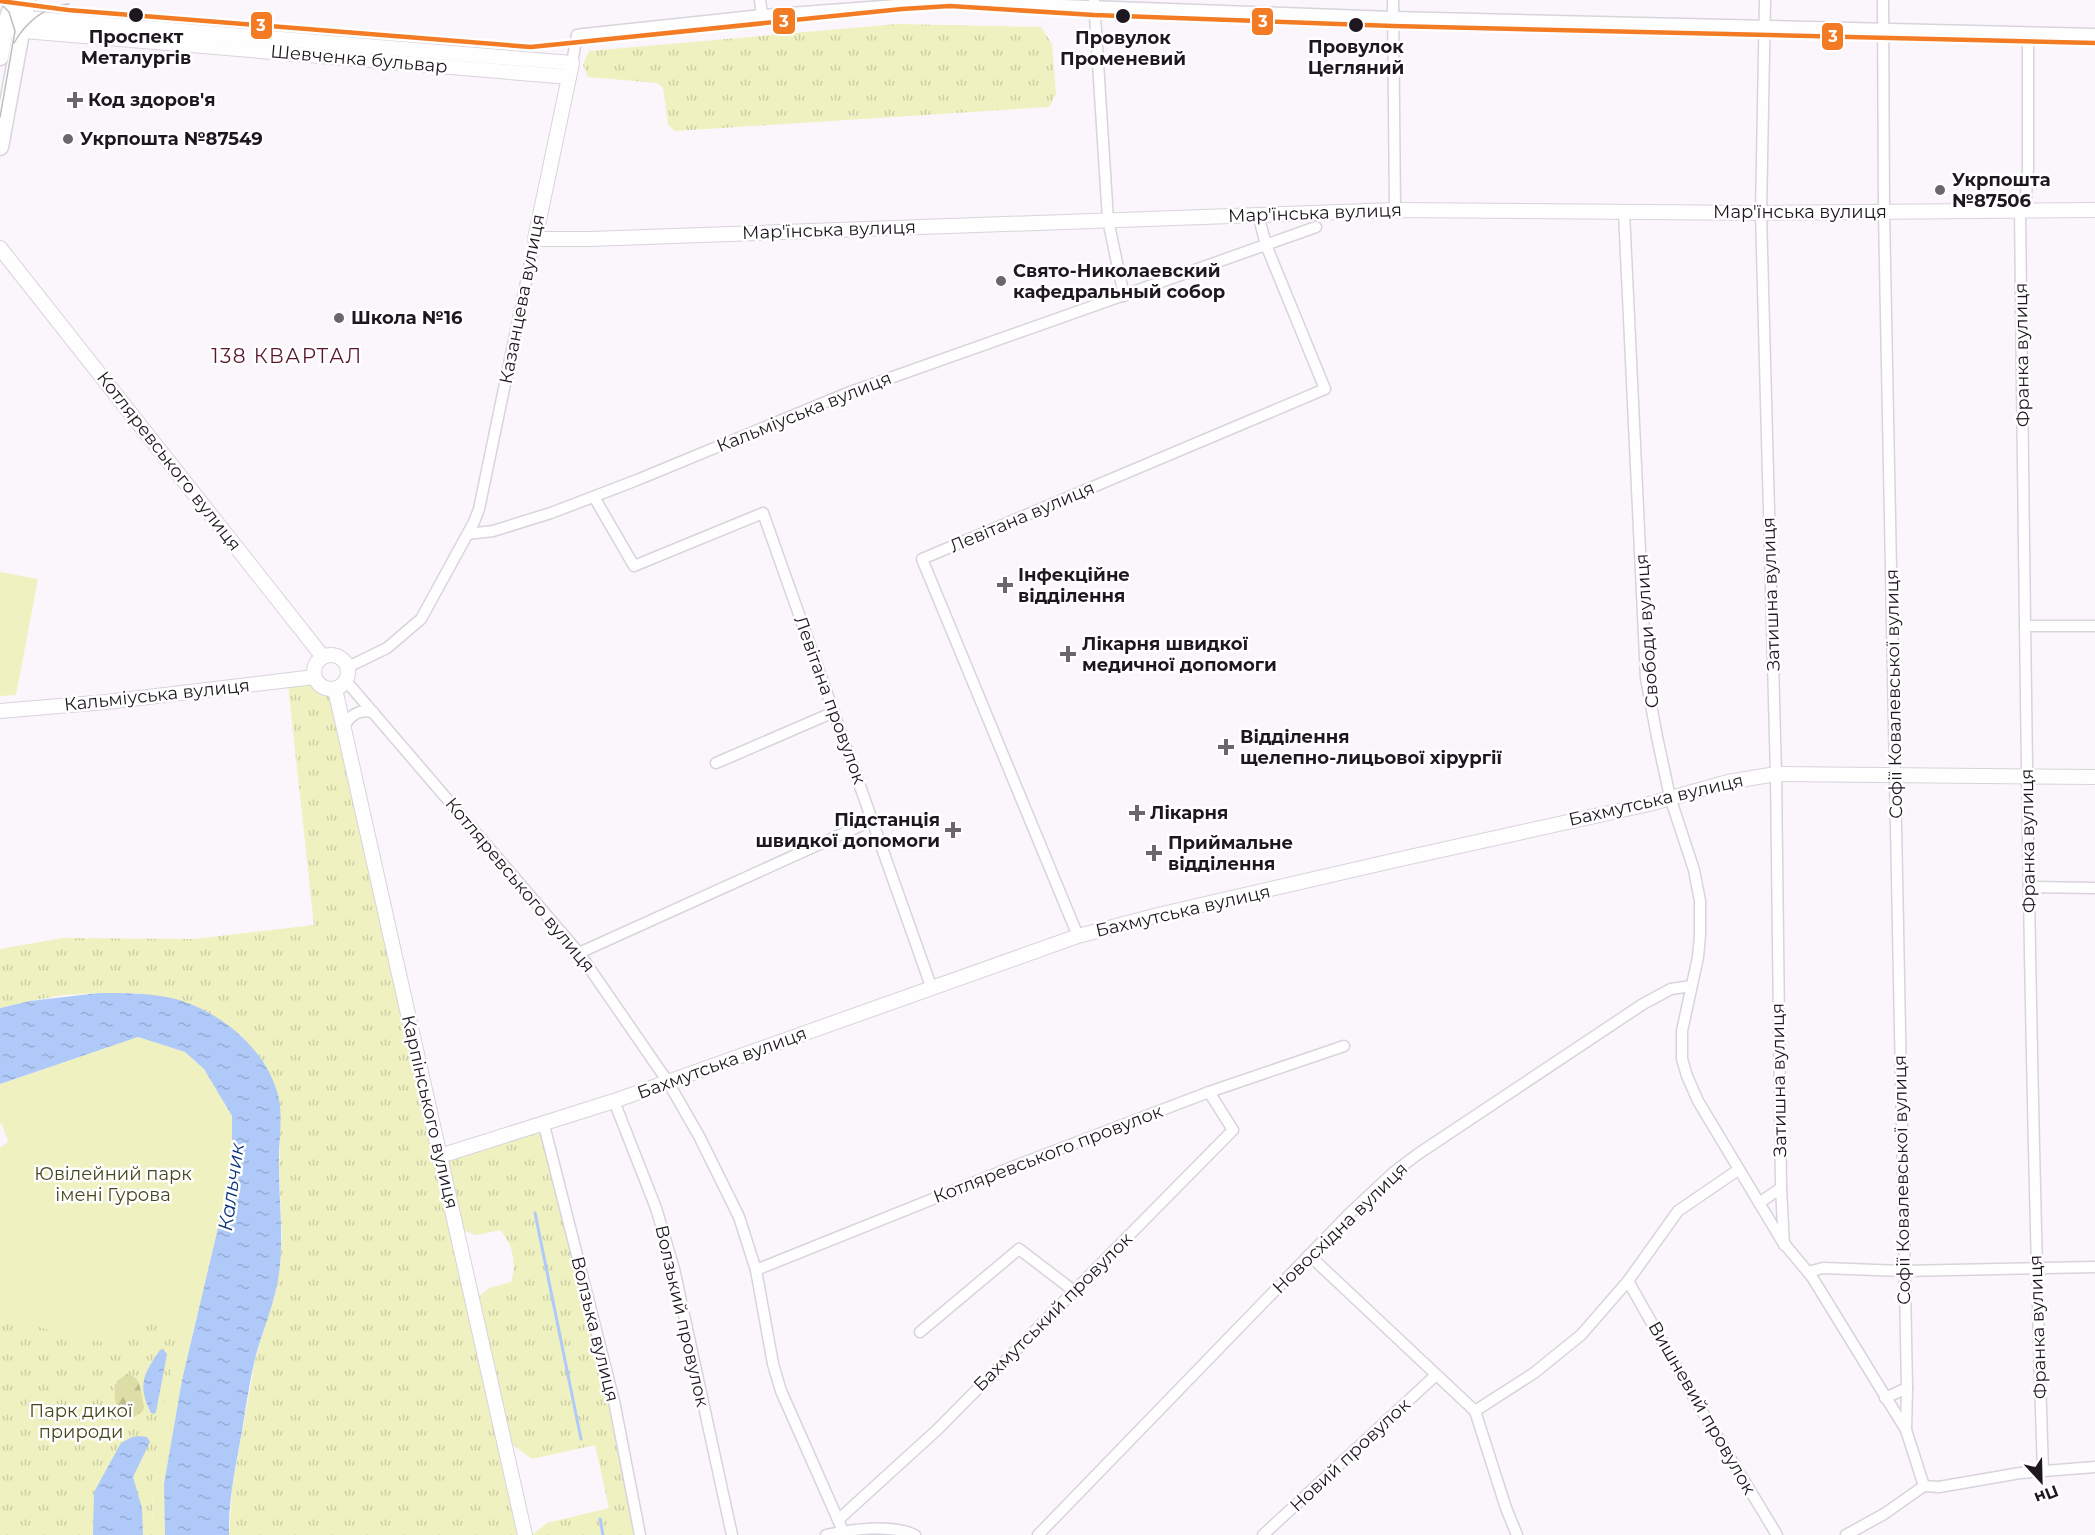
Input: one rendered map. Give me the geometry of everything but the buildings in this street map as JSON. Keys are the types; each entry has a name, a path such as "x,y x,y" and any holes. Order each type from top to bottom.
{"main road":[{"path":"0,57 14,19 27,0"},
{"path":"0,147 14,19"}],"street":[{"path":"760,0 762,15"},
{"path":"1393,0 1395,210"},
{"name":"Затишна вулиця","path":"1765,0 1761,213 1776,774 1781,1188 1784,1245"},
{"name":"Софії Ковалевської вулиця","path":"1883,0 1884,212 1896,775 1906,1430 1924,1486"},
{"path":"570,70 577,35 762,15 950,1 1094,4 1393,17 2095,34"},
{"path":"1094,4 1108,220 1124,296"},
{"name":"Шевченка бульвар","path":"14,19 570,70"},
{"name":"Франка вулиця","path":"2028,33 2028,169 2023,210 2025,627 2036,1268 2043,1471"},
{"name":"Казанцева вулиця","path":"468,534 479,509 570,70"},
{"name":"Мар'їнська вулиця","path":"534,239 1395,210 1761,213 2095,210"},
{"name":"Свободи вулиця","path":"1624,212 1647,678 1657,737 1671,797 1694,870 1700,901 1698,957 1682,1031 1682,1059 1698,1101 1759,1203"},
{"name":"Левітана вулиця","path":"1078,936 922,558 1325,389 1266,244 1258,214"},
{"name":"Кальміуська вулиця","path":"468,534 493,531 594,497 845,394 1316,227"},
{"name":"Котляревського вулиця","path":"0,248 7,265 323,657"},
{"name":"Левітана провулок","path":"594,497 634,566 763,513 932,989"},
{"path":"347,674 340,657 332,655 323,657 315,665 314,677 322,687 335,689 347,674 387,648 421,619 468,534"},
{"path":"2025,627 2095,626"},
{"name":"Котляревського вулиця","path":"347,674 373,712 579,953 668,1082 732,1201 756,1270 773,1364 781,1391 843,1531"},
{"name":"Кальміуська вулиця","path":"0,711 106,702 314,677"},
{"name":"Карпінського вулиця","path":"335,689 525,1535"},
{"path":"344,728 355,713 364,710 373,712"},
{"path":"716,763 834,712"},
{"name":"Бахмутська вулиця","path":"440,1156 614,1101 1078,936 1158,915 1488,838 1648,804 1728,782 1776,774 2095,777"},
{"path":"579,953 873,820"},
{"path":"2029,887 2095,888"},
{"name":"Новосхідна вулиця","path":"1038,1535 1310,1255 1394,1172 1643,1004 1665,992 1691,986"},
{"name":"Котляревського провулок","path":"756,1270 1015,1166 1209,1092 1344,1046"},
{"name":"Бахмутський провулок","path":"838,1520 938,1429 1233,1130 1209,1092"},
{"name":"Волзький провулок","path":"614,1101 656,1208 674,1269 732,1535"},
{"name":"Волзька вулиця","path":"544,1125 614,1401 640,1535"},
{"path":"1474,1411 1534,1373 1581,1335 1628,1281 1678,1211 1738,1170"},
{"path":"1781,1188 1759,1203 1784,1245 1808,1272 1906,1430"},
{"path":"920,1332 1019,1249 1074,1291"},
{"path":"1310,1255 1474,1411 1517,1535"},
{"path":"1808,1272 1823,1268 1903,1271 2095,1267"},
{"name":"Вишневий провулок","path":"1628,1281 1697,1403 1777,1535"},
{"name":"Новий провулок","path":"1263,1535 1436,1375"},
{"path":"1885,1398 1907,1389"},
{"path":"1846,1535 1884,1514 1924,1486 1939,1487 1997,1476 2095,1467"},
{"path":"826,1535 843,1531 893,1529 915,1535"}],"green space":[{"path":"897,24 1041,27 1052,44 1056,94 1049,107 675,131 668,125 663,88 657,83 588,77 583,65 589,51"},
{"path":"0,572 38,579 16,695 0,696"},
{"path":"310,682 319,692 332,696 521,1535 229,1535 232,1489 255,1360 277,1287 282,1237 280,1143 242,1036 193,1005 135,993 64,995 0,1008 0,949 62,938 194,939 314,925 288,685"},
{"name":"Ювілейний парк імені Гурова","path":"138,1037 185,1052 204,1069 232,1116 232,1169 182,1380 164,1484 165,1535 153,1535 152,1483 170,1375 182,1325 144,1314 122,1347 13,1321 0,1321 0,1148 8,1142 2,1124 0,1124 0,1084"},
{"path":"546,1131 614,1401 640,1535 532,1535 547,1523 609,1508 595,1445 532,1459 508,1441 476,1299 489,1288 511,1282 514,1269 513,1255 500,1230 477,1235 461,1230 445,1161"},
{"name":"Парк дикої природи","path":"144,1314 182,1325 170,1375 152,1483 153,1535 0,1535 0,1321"},
{"path":"127,1374 138,1382 144,1406 143,1411 132,1418 121,1412 115,1398 117,1381"}],"water":[{"name":"Кальчик","path":"99,993 167,997 204,1010 221,1020 252,1047 264,1063 279,1099 281,1241 279,1270 275,1294 251,1377 233,1483 229,1535 165,1535 164,1484 182,1380 232,1169 232,1116 204,1069 185,1052 138,1037 0,1084 0,1008 30,1001"},
{"path":"163,1349 167,1354 154,1414 151,1413 143,1387 149,1366"},
{"path":"139,1436 147,1437 150,1442 133,1477 142,1508 143,1535 93,1535 94,1492 121,1443"}],"waterway":[{"path":"535,1213 581,1439"},
{"path":"600,1519 603,1535"}],"tram line":[{"path":"0,3 9,12 15,31 0,117"},
{"path":"14,43 24,28 37,16 52,8 69,4"}],"transit line":[{"name":"3","path":"0,1 68,10 531,47 950,6 1094,15 1393,26 2095,43"}],"place":[{"name":"Проспект Металургів","path":"136,15"},
{"name":"Провулок Променевий","path":"1123,16"},
{"name":"Провулок Цегляний","path":"1356,25"},
{"name":"Код здоров'я","path":"75,100"},
{"name":"Укрпошта №87549","path":"68,139"},
{"name":"Укрпошта №87506","path":"1940,190"},
{"name":"Свято-Николаевский кафедральный собор","path":"1001,281"},
{"name":"Школа №16","path":"339,318"},
{"name":"Інфекційне відділення","path":"1005,585"},
{"name":"Лікарня швидкої медичної допомоги","path":"1068,654"},
{"name":"Відділення щелепно-лицьової хірургії","path":"1226,747"},
{"name":"Лікарня","path":"1137,813"},
{"name":"Підстанція швидкої допомоги","path":"953,830"},
{"name":"Приймальне відділення","path":"1154,853"}],"district":[{"name":"138 КВАРТАЛ","path":"287,356"}]}
